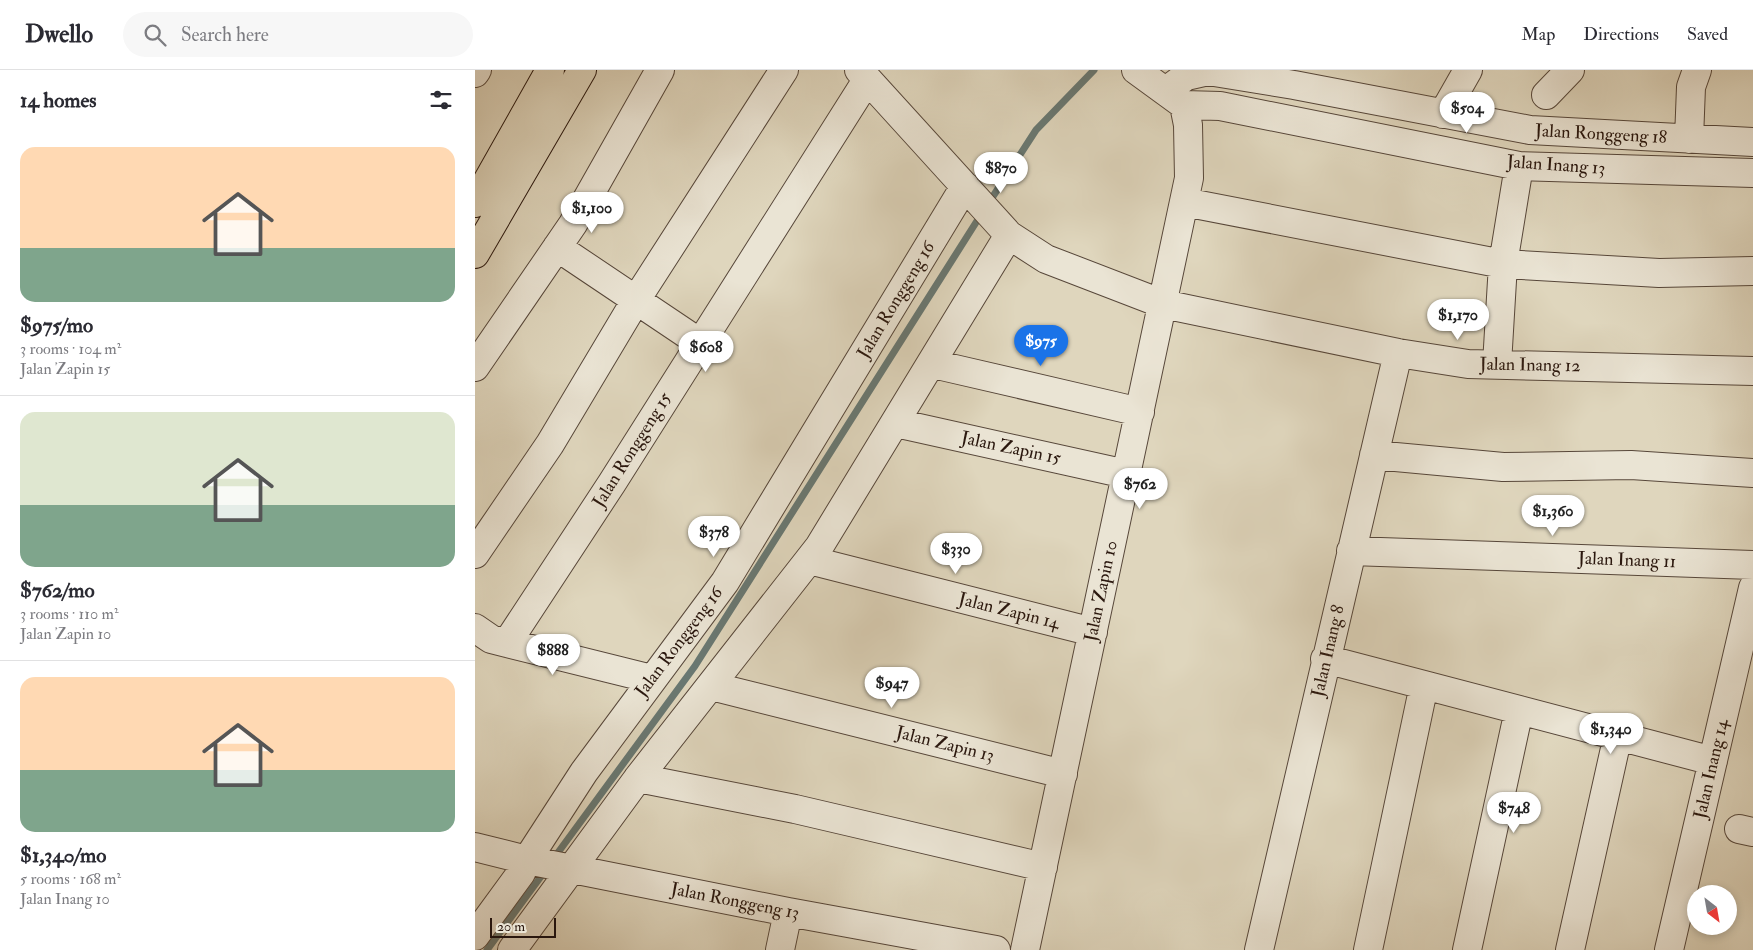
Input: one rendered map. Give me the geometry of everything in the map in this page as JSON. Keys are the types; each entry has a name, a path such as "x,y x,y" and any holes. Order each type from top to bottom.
{"main road":[{"path":"475,203 550,70"},
{"path":"475,254 582,70"}],"street":[{"path":"475,367 573,224 660,70"},
{"path":"475,554 550,444 636,300 784,70"},
{"path":"1136,70 1175,98"},
{"path":"1443,114 1469,70"},
{"path":"1546,95 1571,70"},
{"path":"1689,139 1691,87 1697,70"},
{"name":"Jalan Ronggeng 18","path":"1175,98 1186,76 1208,71 1294,85 1530,130 1753,142"},
{"name":"Jalan Inang 12","path":"863,75 1002,228 1046,259 1163,304 1398,353 1468,364 1753,371"},
{"name":"Jalan Ronggeng 15","path":"507,643 612,483 700,343 863,75"},
{"name":"Jalan Inang 13","path":"1175,98 1519,166 1753,173"},
{"name":"Jalan Zapin 10","path":"1025,950 1189,178 1188,125 1175,98"},
{"path":"1497,364 1503,264 1519,166"},
{"name":"Jalan Ronggeng 16","path":"475,936 521,873 527,860 585,772 725,582 970,192"},
{"path":"1184,202 1503,264 1659,273 1753,271"},
{"path":"512,950 638,778 809,560 933,364 1002,228"},
{"path":"557,247 700,343"},
{"name":"Jalan Inang 8","path":"1259,950 1325,659 1398,353"},
{"path":"933,364 1140,412"},
{"name":"Jalan Zapin 15","path":"896,423 1127,474"},
{"path":"1374,455 1503,467 1631,465 1753,474"},
{"name":"Jalan Inang 11","path":"1351,551 1753,565"},
{"name":"Jalan Zapin 14","path":"809,560 1093,632"},
{"name":"Jalan Inang 14","path":"1669,950 1753,588"},
{"path":"475,628 491,639 652,679"},
{"path":"1325,659 1713,761"},
{"path":"1368,950 1424,685"},
{"name":"Jalan Zapin 13","path":"711,686 1063,774"},
{"path":"1467,950 1519,710"},
{"path":"1570,950 1618,735"},
{"path":"638,778 795,809 1043,867"},
{"name":"Jalan Ronggeng 13","path":"475,847 527,860 788,912 996,950"},
{"path":"780,950 788,912"}],"waterway":[{"path":"988,204 1036,130 1094,70"},
{"path":"554,858 695,666 982,213"},
{"path":"487,950 545,871"}]}
